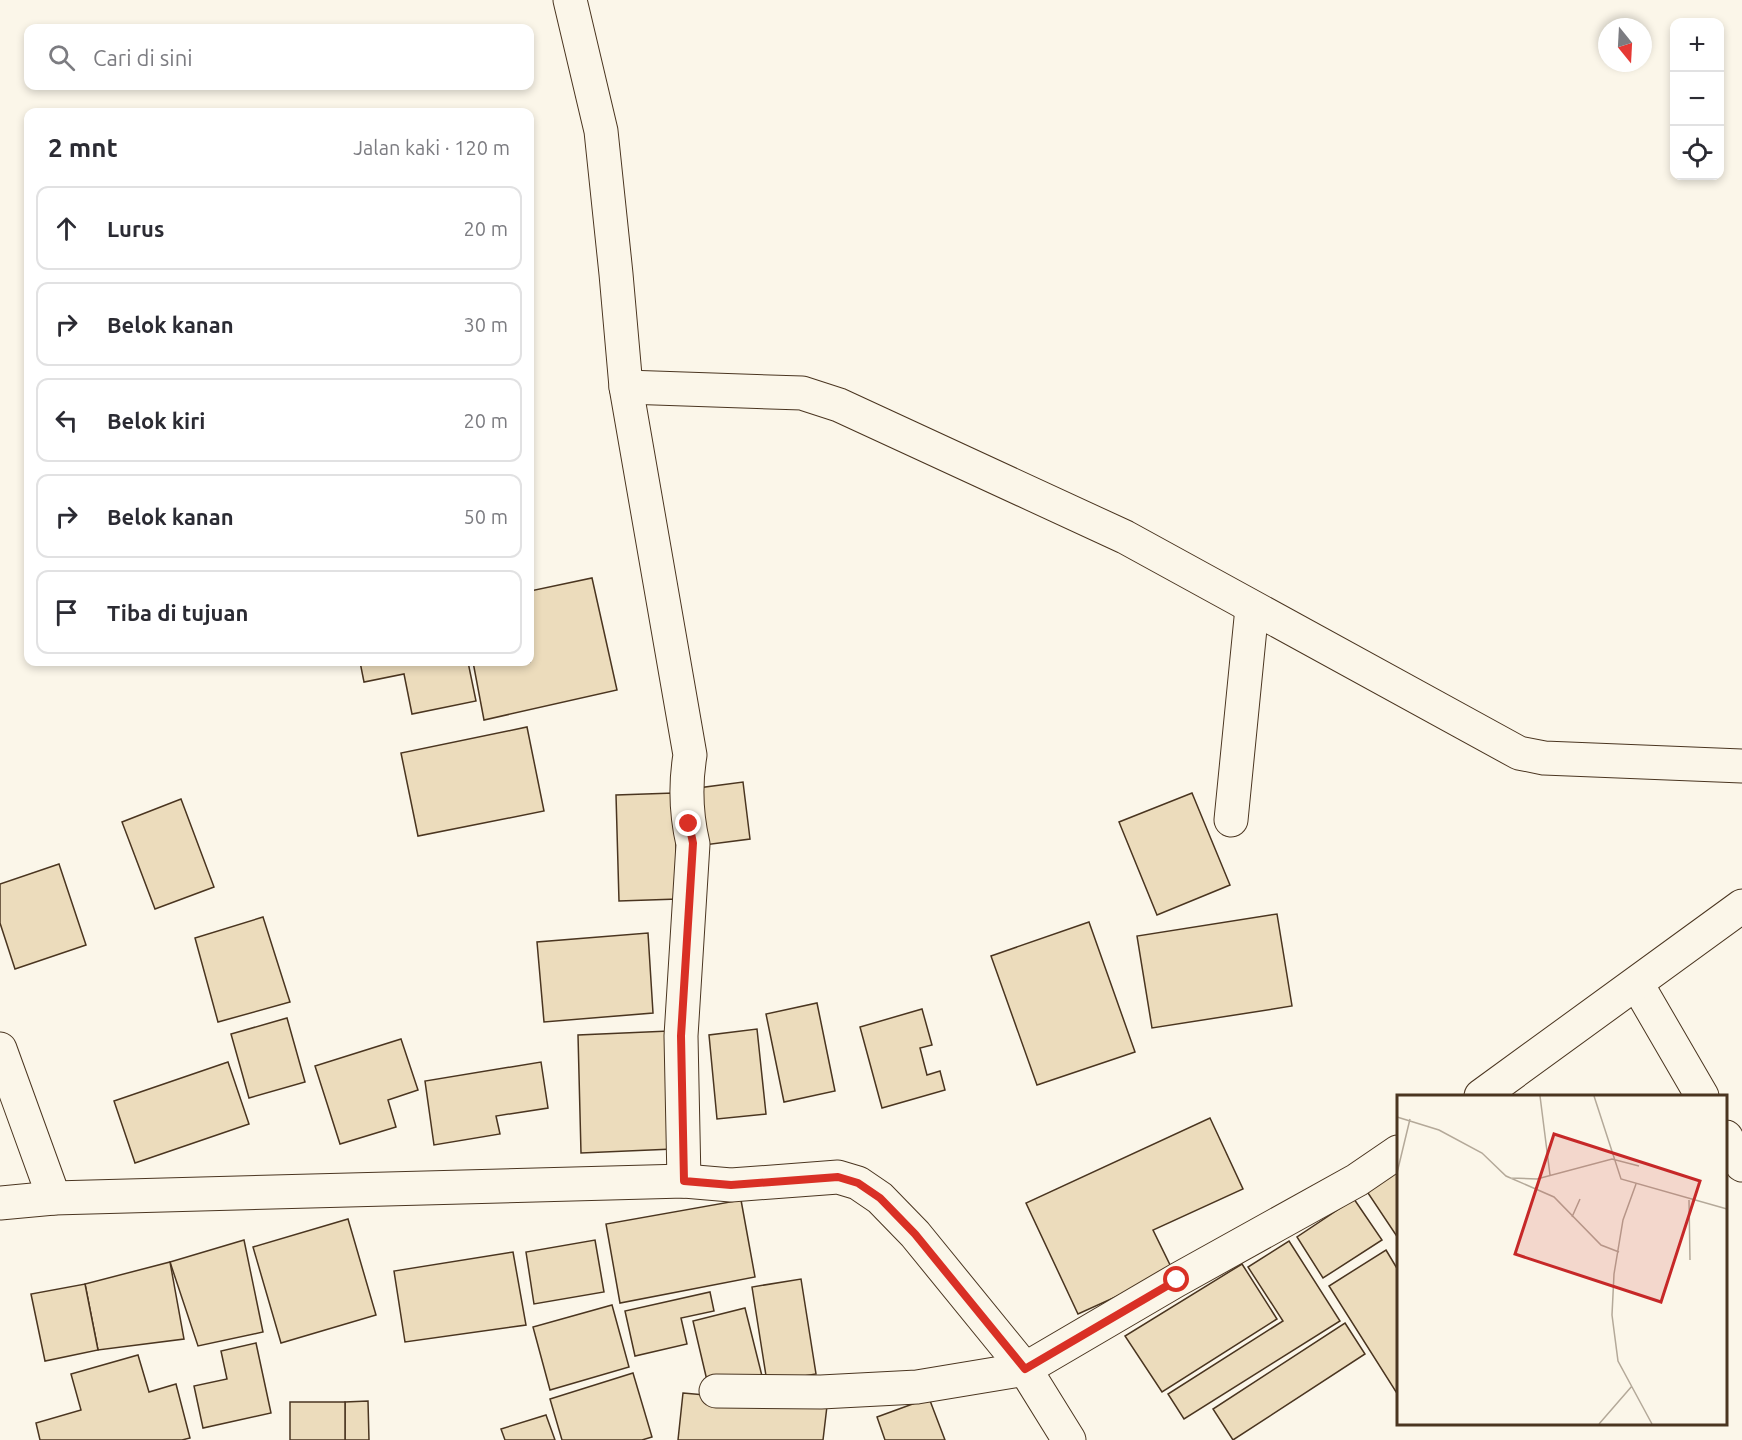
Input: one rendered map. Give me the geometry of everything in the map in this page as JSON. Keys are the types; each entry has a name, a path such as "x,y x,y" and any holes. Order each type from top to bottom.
{"street":[{"path":"570,0 601,132 626,387 690,755 686,780 689,824 693,843 681,1036 684,1181"},
{"path":"626,387 794,392 839,405 1125,537 1519,753 1544,758 1742,766"},
{"path":"1232,820 1252,608"},
{"path":"1482,1095 1742,906"},
{"path":"1637,984 1701,1095"},
{"path":"0,1049 54,1198"},
{"path":"1727,1140 1742,1165"},
{"path":"716,1391 821,1392 917,1387 1025,1369 1177,1280 1357,1180 1397,1153"},
{"path":"0,1203 54,1198 684,1181 731,1185 838,1177 858,1183 880,1198 915,1234 1025,1369 1069,1440"}],"building":[{"path":"592,578 617,690 484,720 474,666 534,666 534,590"},
{"path":"361,666 469,666 476,701 412,714 404,674 364,682"},
{"path":"527,727 544,811 418,836 401,753"},
{"path":"743,782 750,839 704,845 698,788"},
{"path":"674,793 678,899 619,901 616,795"},
{"path":"1192,793 1230,885 1157,915 1119,822"},
{"path":"181,799 214,887 155,909 122,822"},
{"path":"59,864 86,945 15,969 0,923 0,884"},
{"path":"1277,914 1292,1006 1152,1028 1137,936"},
{"path":"263,917 290,1002 218,1022 195,938"},
{"path":"1089,922 1135,1052 1037,1085 991,956"},
{"path":"648,933 653,1013 544,1022 537,942"},
{"path":"817,1003 835,1091 784,1102 766,1014"},
{"path":"922,1009 932,1045 920,1048 927,1075 940,1071 945,1090 882,1108 860,1027"},
{"path":"287,1018 305,1082 249,1098 231,1034"},
{"path":"757,1029 766,1114 717,1119 709,1035"},
{"path":"669,1031 673,1149 581,1153 578,1035"},
{"path":"401,1039 418,1090 388,1100 396,1127 340,1144 315,1066"},
{"path":"228,1062 249,1124 135,1163 114,1101"},
{"path":"541,1062 548,1108 496,1116 500,1134 434,1145 425,1081"},
{"path":"1210,1118 1243,1189 1153,1230 1173,1271 1078,1314 1026,1203"},
{"path":"1397,1165 1397,1236 1364,1187"},
{"path":"1354,1199 1382,1240 1323,1278 1297,1237"},
{"path":"741,1200 755,1277 620,1303 606,1224"},
{"path":"348,1219 376,1315 281,1343 253,1247"},
{"path":"244,1240 263,1332 198,1346 170,1262"},
{"path":"595,1240 604,1292 534,1304 526,1252"},
{"path":"1289,1241 1340,1321 1184,1419 1168,1394 1283,1321 1248,1267"},
{"path":"1386,1250 1397,1268 1397,1393 1329,1286"},
{"path":"513,1252 526,1325 405,1342 394,1271"},
{"path":"170,1262 184,1339 98,1350 85,1284"},
{"path":"1242,1264 1277,1319 1162,1392 1125,1336"},
{"path":"801,1279 816,1374 767,1382 752,1287"},
{"path":"85,1284 98,1350 45,1361 31,1294"},
{"path":"710,1292 714,1311 681,1318 687,1344 635,1356 625,1311"},
{"path":"612,1305 629,1367 550,1390 533,1327"},
{"path":"745,1308 762,1376 709,1389 693,1321"},
{"path":"1345,1323 1365,1354 1233,1440 1213,1409"},
{"path":"256,1343 271,1413 203,1428 194,1386 227,1379 221,1351"},
{"path":"138,1355 149,1392 176,1384 190,1438 182,1440 40,1440 36,1423 81,1410 71,1374"},
{"path":"633,1373 652,1437 642,1440 562,1440 550,1399"},
{"path":"683,1393 827,1406 823,1440 678,1440"},
{"path":"929,1398 945,1440 885,1440 877,1417"},
{"path":"368,1401 369,1440 345,1440 345,1402"},
{"path":"290,1402 345,1402 345,1440 290,1440"},
{"path":"546,1415 555,1440 505,1440 501,1429"}],"route":[{"path":"689,824 693,843 681,1036 684,1181 731,1185 838,1177 858,1183 880,1198 915,1234 1025,1369 1177,1280"}]}
